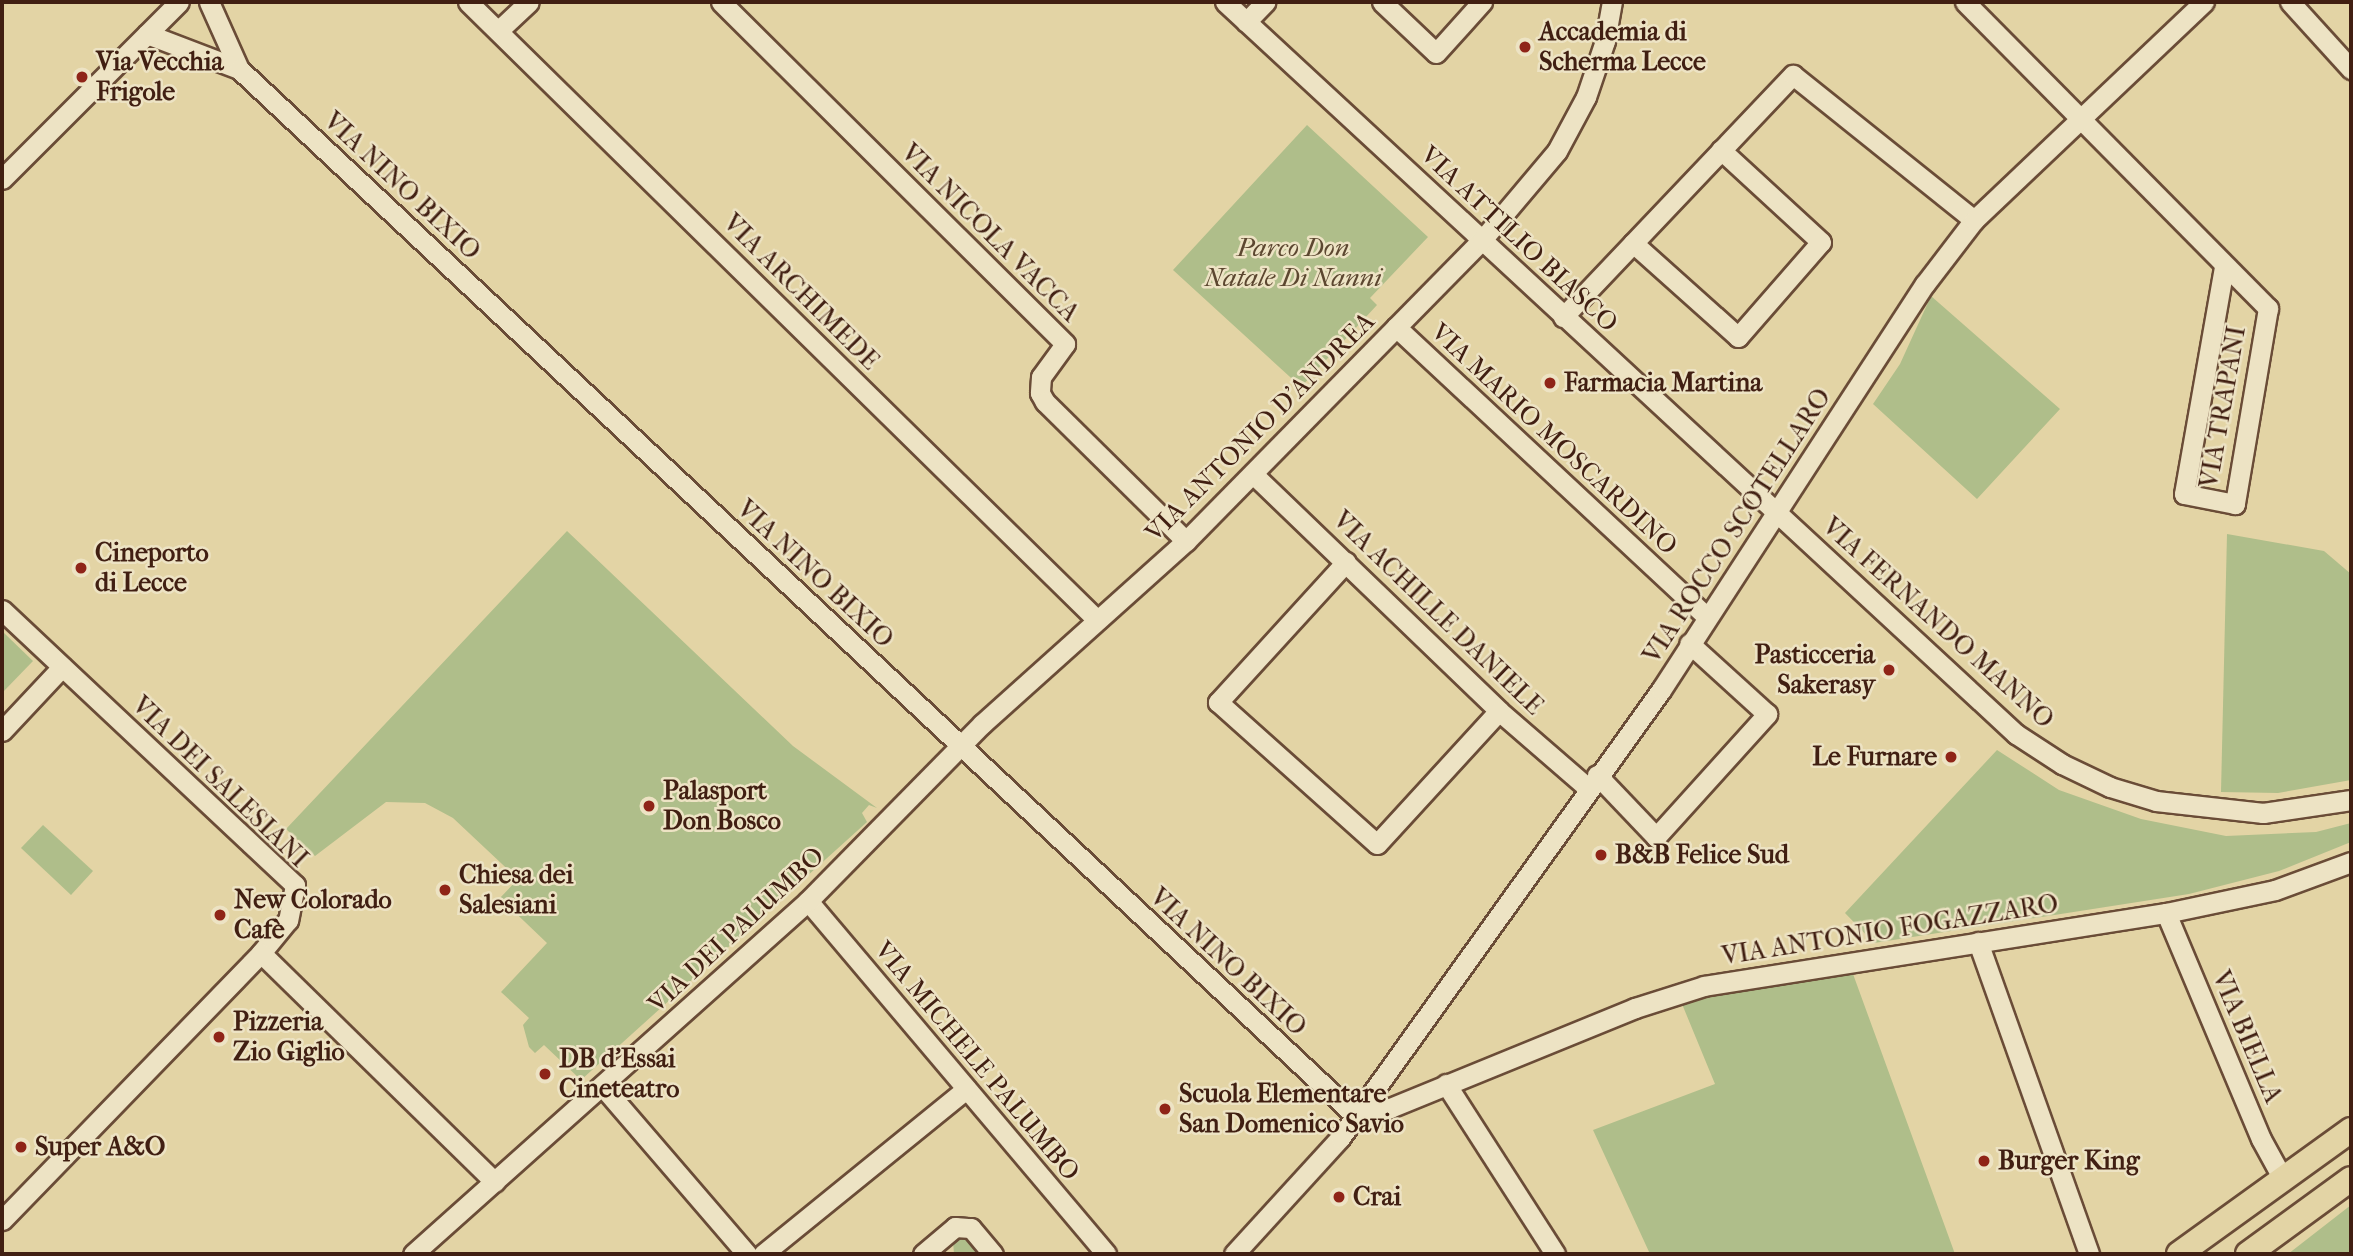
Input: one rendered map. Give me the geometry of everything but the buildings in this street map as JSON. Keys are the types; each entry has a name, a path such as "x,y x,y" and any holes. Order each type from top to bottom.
{"main road":[{"path":"2179,1254 2351,1129"},
{"path":"2248,1254 2351,1179"}],"street":[{"path":"2,179 179,2"},
{"name":"VIA NINO BIXIO","path":"209,2 239,69"},
{"name":"VIA ARCHIMEDE","path":"468,2 1097,620"},
{"path":"498,31 529,2"},
{"name":"VIA NICOLA VACCA","path":"721,2 1065,344 1047,364 1040,393 1045,402 1186,541"},
{"name":"VIA ATTILIO BIASCO","path":"1225,2 1778,514"},
{"path":"1246,22 1265,2"},
{"path":"1382,2 1436,53 1482,2"},
{"name":"VIA ANTONIO D'ANDREA","path":"960,747 1186,541 1482,240 1558,151 1586,97 1605,41 1612,2"},
{"name":"VIA TRAPANI","path":"1965,2 2268,308 2235,504 2183,494 2224,265"},
{"name":"VIA ROCCO SCOTELLARO","path":"1234,1254 1277,1211 1356,1116 1592,782 1661,690 1689,643 1778,514 1925,284 1974,220 2204,2"},
{"path":"2290,2 2351,69"},
{"name":"VIA NINO BIXIO","path":"147,34 239,69 1356,1116"},
{"path":"1563,317 1793,75 1974,220"},
{"path":"1633,243 1738,337 1821,242 1721,150"},
{"name":"VIA MARIO MOSCARDINO","path":"1396,327 1707,617"},
{"name":"VIA ACHILLE DANIELE","path":"1253,474 1499,711 1592,782 1656,837 1768,714 1689,643"},
{"name":"VIA FERNANDO MANNO","path":"1778,514 2016,734 2062,764 2110,787 2213,810 2263,813 2351,800"},
{"path":"1346,562 1218,702 1377,844 1499,711"},
{"path":"2,610 62,667 2,731"},
{"name":"VIA DEI SALESIANI","path":"62,667 295,885 289,920 261,953"},
{"name":"VIA DEI PALUMBO","path":"413,1254 604,1088 808,901 960,747"},
{"name":"VIA ANTONIO FOGAZZARO","path":"1356,1116 1390,1108 1635,1008 1704,986 2166,914 2275,890 2351,862"},
{"name":"VIA MICHELE PALUMBO","path":"808,901 1106,1254"},
{"name":"VIA BIELLA","path":"2166,914 2261,1139 2283,1179"},
{"path":"1978,942 2089,1254"},
{"path":"2,1220 261,953 495,1182"},
{"path":"1446,1084 1555,1254"},
{"path":"604,1088 747,1254"},
{"path":"763,1254 966,1089"},
{"path":"923,1254 955,1227 971,1228 993,1254"}],"green space":[{"name":"Parco Don Natale Di Nanni","path":"1307,125 1428,237 1370,298 1377,305 1301,387 1173,270"},
{"path":"1931,296 2060,409 1977,499 1873,404 1900,364"},
{"name":"Palasport Don Bosco","path":"567,531 793,746 877,808 869,805 862,813 867,822 581,1080 544,1045 535,1053 529,1047 523,1025 529,1018 501,992 547,943 500,898 518,879 453,818 425,803 386,802 315,856 286,829"},
{"path":"2227,534 2324,551 2351,574 2351,780 2278,793 2221,792"},
{"path":"3,632 33,661 2,693 2,634"},
{"path":"1997,750 2059,790 2141,819 2226,836 2316,832 2351,823 2351,842 2279,871 2189,894 1874,943 1845,913"},
{"path":"43,825 93,871 71,895 21,848"},
{"path":"1853,974 1955,1254 1650,1254 1593,1130 1715,1084 1682,1004 1741,990"},
{"path":"2351,1205 2351,1254 2288,1254"},
{"path":"964,1236 978,1252 954,1254 953,1241"}],"place":[{"name":"Accademia di Scherma Lecce","path":"1525,47"},
{"name":"Via Vecchia Frigole","path":"82,77"},
{"name":"Farmacia Martina","path":"1550,383"},
{"name":"Cineporto di Lecce","path":"81,568"},
{"name":"Pasticceria Sakerasy","path":"1889,670"},
{"name":"Le Furnare","path":"1951,757"},
{"name":"Palasport Don Bosco","path":"649,806"},
{"name":"B&B Felice Sud","path":"1601,855"},
{"name":"Chiesa dei Salesiani","path":"445,890"},
{"name":"New Colorado Cafè","path":"220,915"},
{"name":"Pizzeria Zio Giglio","path":"219,1037"},
{"name":"DB d'Essai Cineteatro","path":"545,1074"},
{"name":"Scuola Elementare San Domenico Savio","path":"1165,1109"},
{"name":"Super A&O","path":"21,1147"},
{"name":"Burger King","path":"1984,1161"},
{"name":"Crai","path":"1339,1197"}]}
